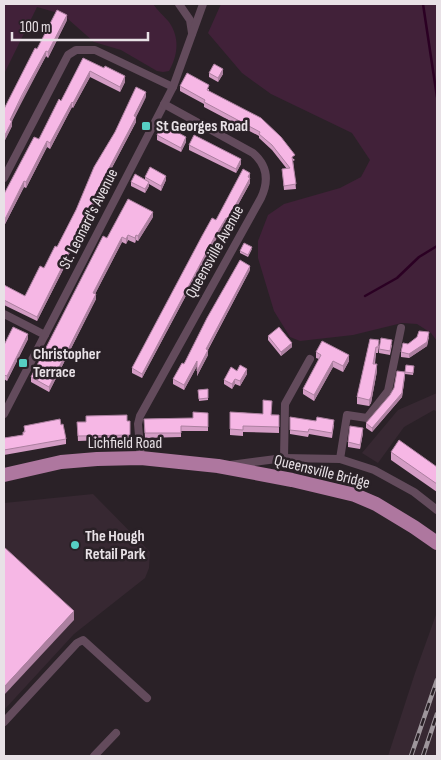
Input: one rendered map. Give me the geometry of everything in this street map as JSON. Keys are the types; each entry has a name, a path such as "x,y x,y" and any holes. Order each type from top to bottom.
{"highway":[{"name":"Lichfield Road","path":"4,475 61,462 141,458 218,466 246,472"},
{"name":"Queensville Bridge","path":"246,472 292,480 354,495 376,504 437,543"}],"street":[{"path":"179,4 190,20 192,33"},
{"name":"St. Leonard's Avenue","path":"4,414 173,87 203,4"},
{"path":"4,178 68,55 76,50 95,50 173,87"},
{"name":"Queensville Avenue","path":"141,458 138,424 140,416 261,198 267,182 263,165 253,154 164,104"},
{"path":"4,314 45,335"},
{"path":"340,459 347,415 367,418 388,391 401,328"},
{"path":"284,458 285,404 310,358"},
{"path":"218,466 284,458 340,459 382,474 414,492 437,510"},
{"path":"4,722 77,643 83,640 147,698"},
{"path":"94,756 116,732"}],"shaded area":[{"path":"4,4 153,4 173,28 177,46 176,53 169,71 157,71 121,50 94,42 68,19 58,13 37,7 4,74"},
{"path":"221,4 437,4 437,341 431,333 417,324 402,323 353,335 300,341 290,337 274,311 258,258 258,241 268,215 284,204 340,188 361,177 370,160 352,133 271,94 242,73 208,33"},
{"path":"437,393 437,412 434,410 404,427 378,463 362,453 398,410"},
{"path":"93,494 150,552 149,568 145,578 74,634 4,710 4,503"},
{"path":"437,612 437,756 388,756 415,673"}],"building":[{"path":"57,10 67,15 48,52 46,51 22,95 4,137 4,109"},
{"path":"83,58 125,76 120,87 90,71 50,143 47,141 26,182 24,181 4,221 4,194 34,137 39,139 59,99 61,101"},
{"path":"214,64 223,69 218,78 209,73"},
{"path":"187,73 209,85 207,90 261,118 281,137 295,155 292,157 296,184 284,186 282,169 290,168 272,145 259,134 260,132 204,102 205,100 180,86"},
{"path":"136,87 146,92 134,116 136,117 95,195 37,317 4,300 4,285 25,296 40,266 44,268 76,210 94,167 115,132"},
{"path":"162,124 186,137 181,148 157,135"},
{"path":"194,135 241,159 236,169 189,145"},
{"path":"150,167 166,176 161,186 145,177"},
{"path":"243,169 250,173 248,177 250,178 228,219 226,218 214,238 142,374 132,368 212,218 216,220"},
{"path":"135,174 149,182 145,189 131,182"},
{"path":"128,199 153,212 138,236 136,235 135,238 128,235 126,239 122,237 93,293 96,294 49,387 31,377 103,236 107,238"},
{"path":"244,243 252,247 248,255 240,251"},
{"path":"240,260 250,266 206,349 208,350 197,371 197,361 184,385 173,379 182,363 184,364 207,318"},
{"path":"13,327 28,334 7,376 4,375 4,345"},
{"path":"279,327 292,343 281,352 268,336"},
{"path":"419,331 429,332 427,342 409,354 401,352 403,343 408,344 417,337"},
{"path":"381,338 392,340 390,351 379,349"},
{"path":"370,339 379,340 373,364 377,364 369,400 357,397"},
{"path":"322,341 349,355 343,366 333,361 314,395 303,389 321,355 316,352"},
{"path":"240,365 247,369 240,381 235,379 232,384 224,380 231,367 237,371"},
{"path":"406,365 414,366 413,373 405,372"},
{"path":"397,371 405,372 402,393 372,428 366,423 390,395 394,388"},
{"path":"208,389 208,398 199,399 198,390"},
{"path":"263,400 272,401 271,415 279,415 279,427 243,426 243,430 230,429 230,412 263,414"},
{"path":"193,412 208,413 208,427 181,426 181,433 145,433 144,419 193,418"},
{"path":"127,415 127,421 130,421 130,435 78,436 77,422 86,422 86,416"},
{"path":"290,417 316,421 317,417 334,420 332,433 309,429 308,432 290,430"},
{"path":"60,419 66,439 4,450 4,438 23,435 23,432 25,432 24,426"},
{"path":"350,426 363,428 360,445 348,442"},
{"path":"399,440 437,467 437,484 391,452"},
{"path":"4,547 74,611 4,687"}],"waterway":[{"path":"423,4 437,97"},
{"path":"365,296 397,278 419,257 437,246"}],"railway":[{"path":"411,756 437,680"},
{"path":"423,756 437,714"}],"place":[{"name":"St Georges Road","path":"146,126"},
{"name":"Christopher Terrace","path":"23,363"},
{"name":"The Hough Retail Park","path":"75,545"}]}
